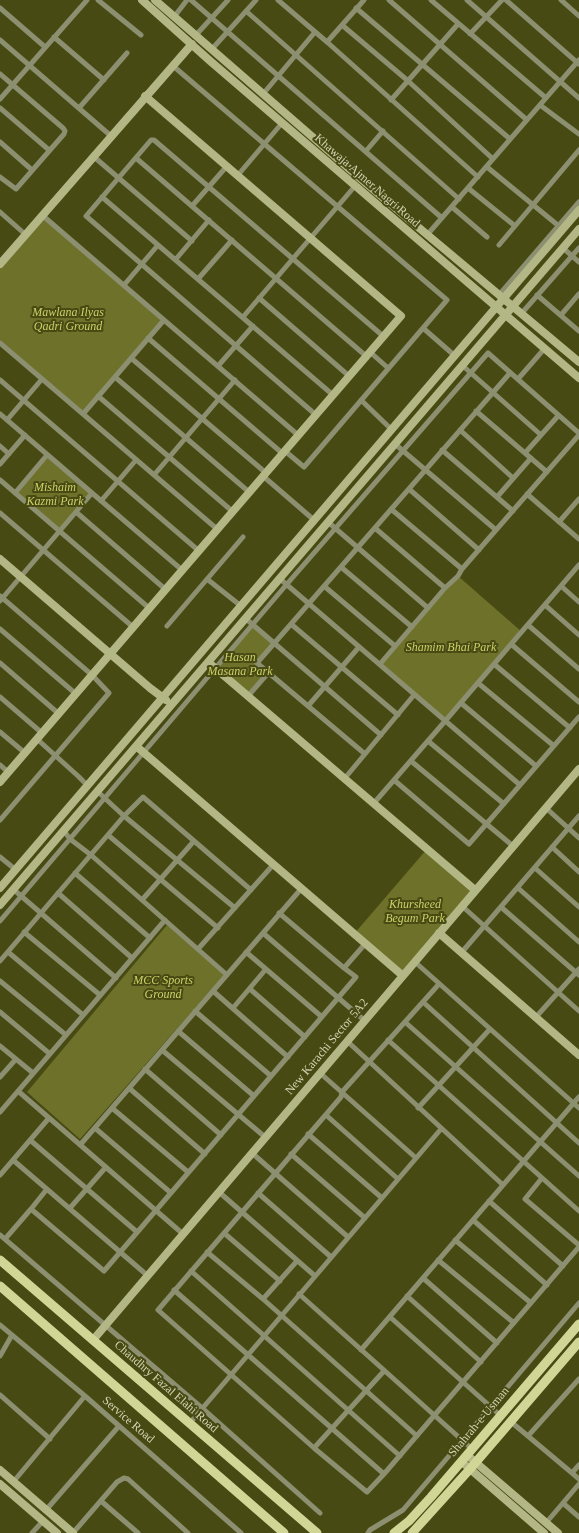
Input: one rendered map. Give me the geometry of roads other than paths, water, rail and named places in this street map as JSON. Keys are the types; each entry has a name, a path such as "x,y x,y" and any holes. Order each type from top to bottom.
{"main road":[{"name":"Chaudhry Fazal Elahi Road","path":"0,1260 317,1533"},
{"path":"0,1286 284,1533"},
{"name":"Shahrah-e-Usman","path":"394,1533 415,1515 579,1324"},
{"name":"Shahrah-e-Usman","path":"412,1533 473,1466 579,1342"}],"street":[{"path":"0,99 87,0"},
{"path":"98,0 141,35"},
{"name":"Khawaja Ajmer Nagri Road","path":"142,0 579,378"},
{"path":"174,17 189,0 442,218"},
{"path":"196,35 228,0"},
{"path":"212,49 256,0"},
{"path":"278,0 478,177"},
{"path":"327,42 364,0"},
{"path":"390,0 527,120"},
{"path":"431,0 546,98"},
{"path":"467,0 579,98"},
{"path":"470,34 502,0"},
{"path":"427,235 578,62 506,0"},
{"path":"560,0 579,16"},
{"path":"153,10 157,2"},
{"name":"Khawaja Ajmer Nagri Road","path":"157,2 427,235 579,362"},
{"path":"0,8 45,47"},
{"path":"356,8 510,139"},
{"path":"246,11 459,198"},
{"path":"391,100 458,24"},
{"path":"342,26 408,80 493,159"},
{"path":"263,94 315,32"},
{"path":"54,37 104,80"},
{"path":"0,40 111,136"},
{"path":"0,264 192,44"},
{"path":"79,108 127,52"},
{"path":"148,338 283,452 304,467 447,300 172,65"},
{"path":"0,74 63,128 64,134 16,189 0,177"},
{"path":"239,85 245,78"},
{"path":"0,782 400,318 400,314 145,96"},
{"path":"540,104 579,134"},
{"path":"0,108 49,150"},
{"path":"238,175 282,123"},
{"path":"366,151 383,131"},
{"path":"316,415 86,217 102,196 151,140 154,140 383,336"},
{"path":"0,142 32,170"},
{"path":"499,245 579,150"},
{"path":"93,156 192,241"},
{"path":"136,158 276,278 368,354 388,368"},
{"path":"192,206 227,166"},
{"path":"487,167 561,228"},
{"path":"243,317 355,186"},
{"path":"468,188 515,226"},
{"path":"102,196 333,395"},
{"path":"561,228 579,202"},
{"path":"452,207 487,237"},
{"path":"0,888 455,356 496,306 501,296 579,210"},
{"path":"0,212 26,235"},
{"path":"42,215 298,435"},
{"path":"176,259 209,220"},
{"path":"0,904 579,229"},
{"path":"198,279 232,240"},
{"path":"124,285 158,245"},
{"path":"563,248 579,262"},
{"path":"521,314 579,248"},
{"path":"537,295 579,331"},
{"path":"561,315 578,297"},
{"path":"259,298 349,376"},
{"path":"83,414 164,320"},
{"path":"218,366 253,326"},
{"path":"424,328 455,356"},
{"path":"0,343 217,529"},
{"path":"518,379 545,348"},
{"path":"0,920 402,450 488,353 579,434 380,664"},
{"path":"132,358 202,418 314,520"},
{"path":"463,366 541,435"},
{"path":"365,754 257,663 510,373"},
{"path":"115,376 249,492"},
{"path":"7,420 42,379"},
{"path":"0,380 199,551"},
{"path":"154,475 235,380"},
{"path":"98,396 232,511"},
{"path":"361,400 392,430"},
{"path":"476,411 547,472"},
{"path":"0,414 182,570"},
{"path":"525,453 558,416"},
{"path":"460,430 513,478"},
{"path":"0,464 25,436"},
{"path":"395,444 496,530"},
{"path":"0,446 9,454"},
{"path":"442,450 513,511"},
{"path":"15,493 48,455"},
{"path":"497,497 531,458"},
{"path":"101,501 136,460"},
{"path":"0,480 149,608"},
{"path":"409,489 479,550"},
{"path":"0,820 109,693 92,675 1,599 92,493"},
{"path":"527,494 579,539"},
{"path":"559,522 579,499"},
{"path":"391,509 462,569"},
{"path":"76,512 166,589"},
{"path":"0,513 133,627"},
{"path":"328,522 428,608"},
{"path":"375,528 445,588"},
{"path":"167,626 243,537"},
{"path":"0,559 110,654 172,704"},
{"path":"374,804 579,566"},
{"path":"341,567 412,627"},
{"path":"279,578 520,785"},
{"path":"207,579 241,606"},
{"path":"324,586 395,646"},
{"path":"561,586 579,602"},
{"path":"545,605 579,634"},
{"path":"244,618 380,735"},
{"path":"290,624 398,715"},
{"path":"528,625 579,669"},
{"path":"0,629 76,694"},
{"path":"511,644 579,702"},
{"path":"308,706 359,647"},
{"path":"208,662 475,890"},
{"path":"0,663 59,714"},
{"path":"494,664 570,728"},
{"path":"248,696 268,672"},
{"path":"478,683 554,746"},
{"path":"345,778 414,695"},
{"path":"0,697 87,786"},
{"path":"461,703 536,766"},
{"path":"394,780 470,844 579,717"},
{"path":"0,732 25,753"},
{"path":"428,741 504,804"},
{"path":"136,746 402,975"},
{"path":"411,761 513,846"},
{"path":"0,764 8,772"},
{"name":"New Karachi Sector 5A2","path":"93,1340 402,975 578,771"},
{"path":"97,790 124,816 235,908"},
{"path":"0,961 124,816 143,797 251,890"},
{"path":"546,808 579,838"},
{"path":"462,952 579,816"},
{"path":"64,831 227,975"},
{"path":"108,835 218,928"},
{"path":"142,900 176,859 194,841"},
{"path":"552,847 579,872"},
{"path":"0,858 16,870"},
{"path":"198,950 273,865"},
{"path":"534,868 579,908"},
{"path":"75,873 150,938"},
{"path":"518,888 579,942"},
{"path":"14,889 116,978"},
{"path":"80,1145 301,889"},
{"path":"58,893 132,958"},
{"path":"462,906 579,1011"},
{"path":"501,907 578,972 536,1018"},
{"path":"31,1209 104,1271 356,977 280,913"},
{"path":"0,1112 165,920"},
{"path":"24,932 100,995"},
{"path":"263,933 364,1020"},
{"path":"439,933 579,1055"},
{"path":"344,968 365,944"},
{"path":"8,952 83,1015"},
{"path":"246,952 322,1017"},
{"path":"415,962 579,1108"},
{"path":"233,1008 266,969"},
{"path":"0,981 66,1035"},
{"path":"439,984 342,1092 341,1097 326,1115 158,1310 364,1491 369,1491 579,1246 525,1199 542,1178"},
{"path":"250,989 305,1037"},
{"path":"213,991 288,1057"},
{"path":"423,1002 579,1143"},
{"path":"195,1011 271,1076"},
{"path":"0,1012 50,1054"},
{"path":"405,1022 579,1176"},
{"path":"418,1108 490,1029"},
{"path":"178,1031 254,1096"},
{"path":"388,1040 579,1211"},
{"path":"346,1041 503,1185"},
{"path":"0,1046 33,1073"},
{"path":"162,1050 265,1137"},
{"path":"0,1077 16,1059"},
{"path":"145,1069 221,1135"},
{"path":"320,1073 416,1158"},
{"path":"129,1088 204,1154"},
{"path":"18,1091 183,1234"},
{"path":"361,1350 579,1097"},
{"path":"112,1108 188,1172"},
{"path":"326,1115 398,1180"},
{"path":"0,1175 49,1118"},
{"path":"95,1128 170,1193"},
{"path":"189,1424 441,1129"},
{"path":"308,1134 382,1198"},
{"path":"30,1140 137,1232"},
{"path":"252,1152 348,1237"},
{"path":"291,1154 364,1218"},
{"path":"13,1160 148,1276"},
{"path":"70,1208 106,1167"},
{"path":"47,1189 31,1209 2,1237 202,1408 320,1513"},
{"path":"219,1192 315,1276"},
{"path":"258,1193 331,1258"},
{"path":"490,1201 563,1266"},
{"path":"472,1220 547,1285"},
{"path":"224,1233 280,1281"},
{"path":"455,1240 531,1303"},
{"path":"207,1252 263,1299 417,1436"},
{"path":"438,1260 514,1323"},
{"path":"263,1299 297,1261"},
{"path":"191,1271 400,1456"},
{"path":"423,1278 497,1343"},
{"path":"174,1290 384,1474"},
{"path":"299,1294 462,1440 473,1466 544,1533"},
{"path":"407,1296 481,1362"},
{"path":"368,1533 403,1510 579,1303"},
{"path":"390,1317 501,1416"},
{"name":"Service Road","path":"0,1325 85,1396 241,1533"},
{"path":"0,1356 12,1335"},
{"path":"314,1448 384,1371"},
{"path":"528,1436 579,1378"},
{"path":"0,1395 50,1439"},
{"path":"14,1482 85,1396"},
{"path":"510,1421 579,1479"},
{"path":"46,1510 119,1426"},
{"path":"572,1473 579,1465"},
{"path":"473,1466 558,1533"},
{"path":"0,1470 73,1533 117,1482 124,1478 128,1479 188,1533"},
{"path":"0,1484 57,1533"},
{"path":"546,1523 579,1484"},
{"path":"101,1501 138,1533"},
{"path":"563,1503 579,1517"},
{"path":"32,1533 42,1521"},
{"path":"229,1533 234,1527"}],"park label":[{"name":"Mawlana Ilyas Qadri Ground","path":"68,320"},
{"name":"Mishaim Kazmi Park","path":"55,495"},
{"name":"Shamim Bhai Park","path":"451,648"},
{"name":"Hasan Masana Park","path":"240,665"},
{"name":"Khursheed Begum Park","path":"415,912"},
{"name":"MCC Sports Ground","path":"163,988"}]}
